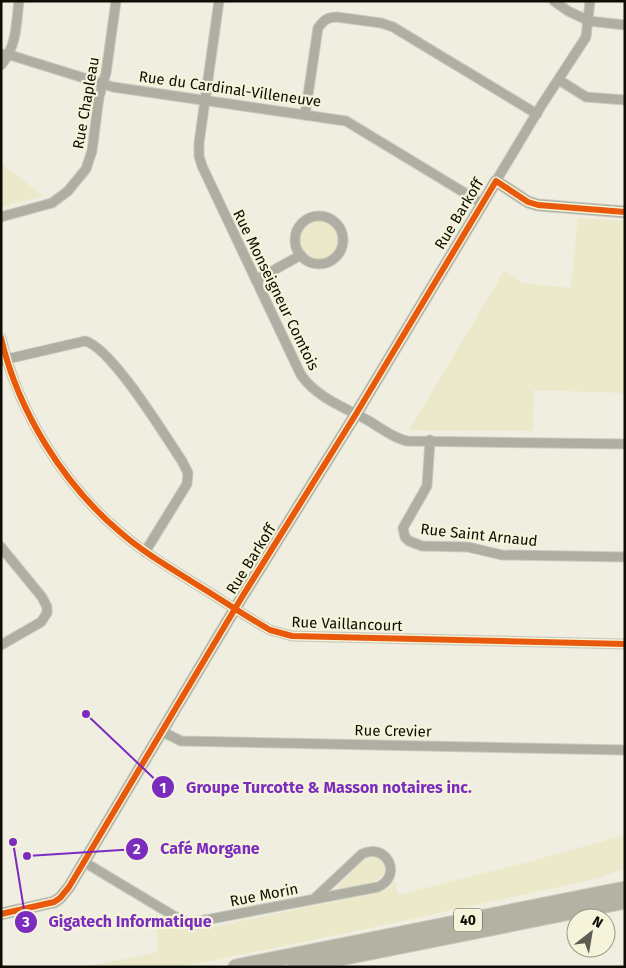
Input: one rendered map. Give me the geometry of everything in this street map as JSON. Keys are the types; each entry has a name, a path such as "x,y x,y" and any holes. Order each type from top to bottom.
{"highway":[{"name":"40","path":"236,967 620,889"},
{"name":"40","path":"589,908 625,901"},
{"name":"40","path":"295,967 566,913"}],"street":[{"path":"1,65 5,55 13,48 19,1"},
{"name":"Rue Chapleau","path":"1,217 52,203 68,192 81,177 92,151 99,97 106,73 116,1"},
{"name":"Rue Monseigneur Comtois","path":"219,1 199,143 199,156 202,166 306,383 401,439 625,444"},
{"path":"554,1 568,11 589,21 625,24"},
{"name":"Rue Barkoff","path":"1,914 39,907 56,901 66,892 235,609 586,37 590,1"},
{"path":"305,116 318,28 323,21 330,17 381,23 393,27 537,114"},
{"name":"Rue du Cardinal-Villeneuve","path":"5,55 103,85 140,92 346,121 483,204"},
{"path":"559,80 586,97 625,100"},
{"path":"496,181 528,202 538,205 625,212"},
{"path":"320,216 328,218 338,226 342,233 342,245 339,253 333,260 318,264 305,260 301,255 295,240 300,226 305,221 312,217 320,216"},
{"path":"256,280 301,255"},
{"name":"Rue Vaillancourt","path":"1,338 4,360 25,405 59,463 99,512 145,552 270,630 292,636 625,644"},
{"path":"4,360 85,341 95,346 126,379 182,461 188,473 184,489 145,552"},
{"name":"Rue Saint Arnaud","path":"430,440 427,486 403,528 405,537 409,541 422,546 468,547 502,555 625,558"},
{"path":"1,547 46,603 47,608 45,616 37,626 1,646"},
{"name":"Rue Crevier","path":"163,732 181,741 625,750"},
{"name":"Rue Morin","path":"84,862 174,916 191,922 373,888 383,884 391,873 388,861 383,854 377,851 362,854 315,898"}],"shaded area":[{"path":"1,163 43,196 1,207"},
{"path":"578,218 625,221 623,258 625,258 625,393 534,390 533,431 409,430 504,271 523,283 571,288"},
{"path":"319,221 332,227 338,240 332,253 319,259 306,253 300,240 306,227"},
{"path":"625,835 625,869 590,880 181,967 86,967 158,952 156,914 186,929 202,929 381,892 389,888 395,880 398,895"},
{"path":"376,857 382,862 385,870 379,879 347,888 335,889 364,859"}],"cycle path":[{"path":"1,914 54,902 69,887 242,597 356,414 496,181 528,202 538,205 625,212"},
{"path":"1,338 9,365 31,419 62,469 99,513 148,554 270,630 292,636 625,644"}],"place":[{"name":"Groupe Turcotte & Masson notaires inc.","path":"86,714"},
{"name":"Gigatech Informatique","path":"13,842"},
{"name":"Café Morgane","path":"27,856"}]}
